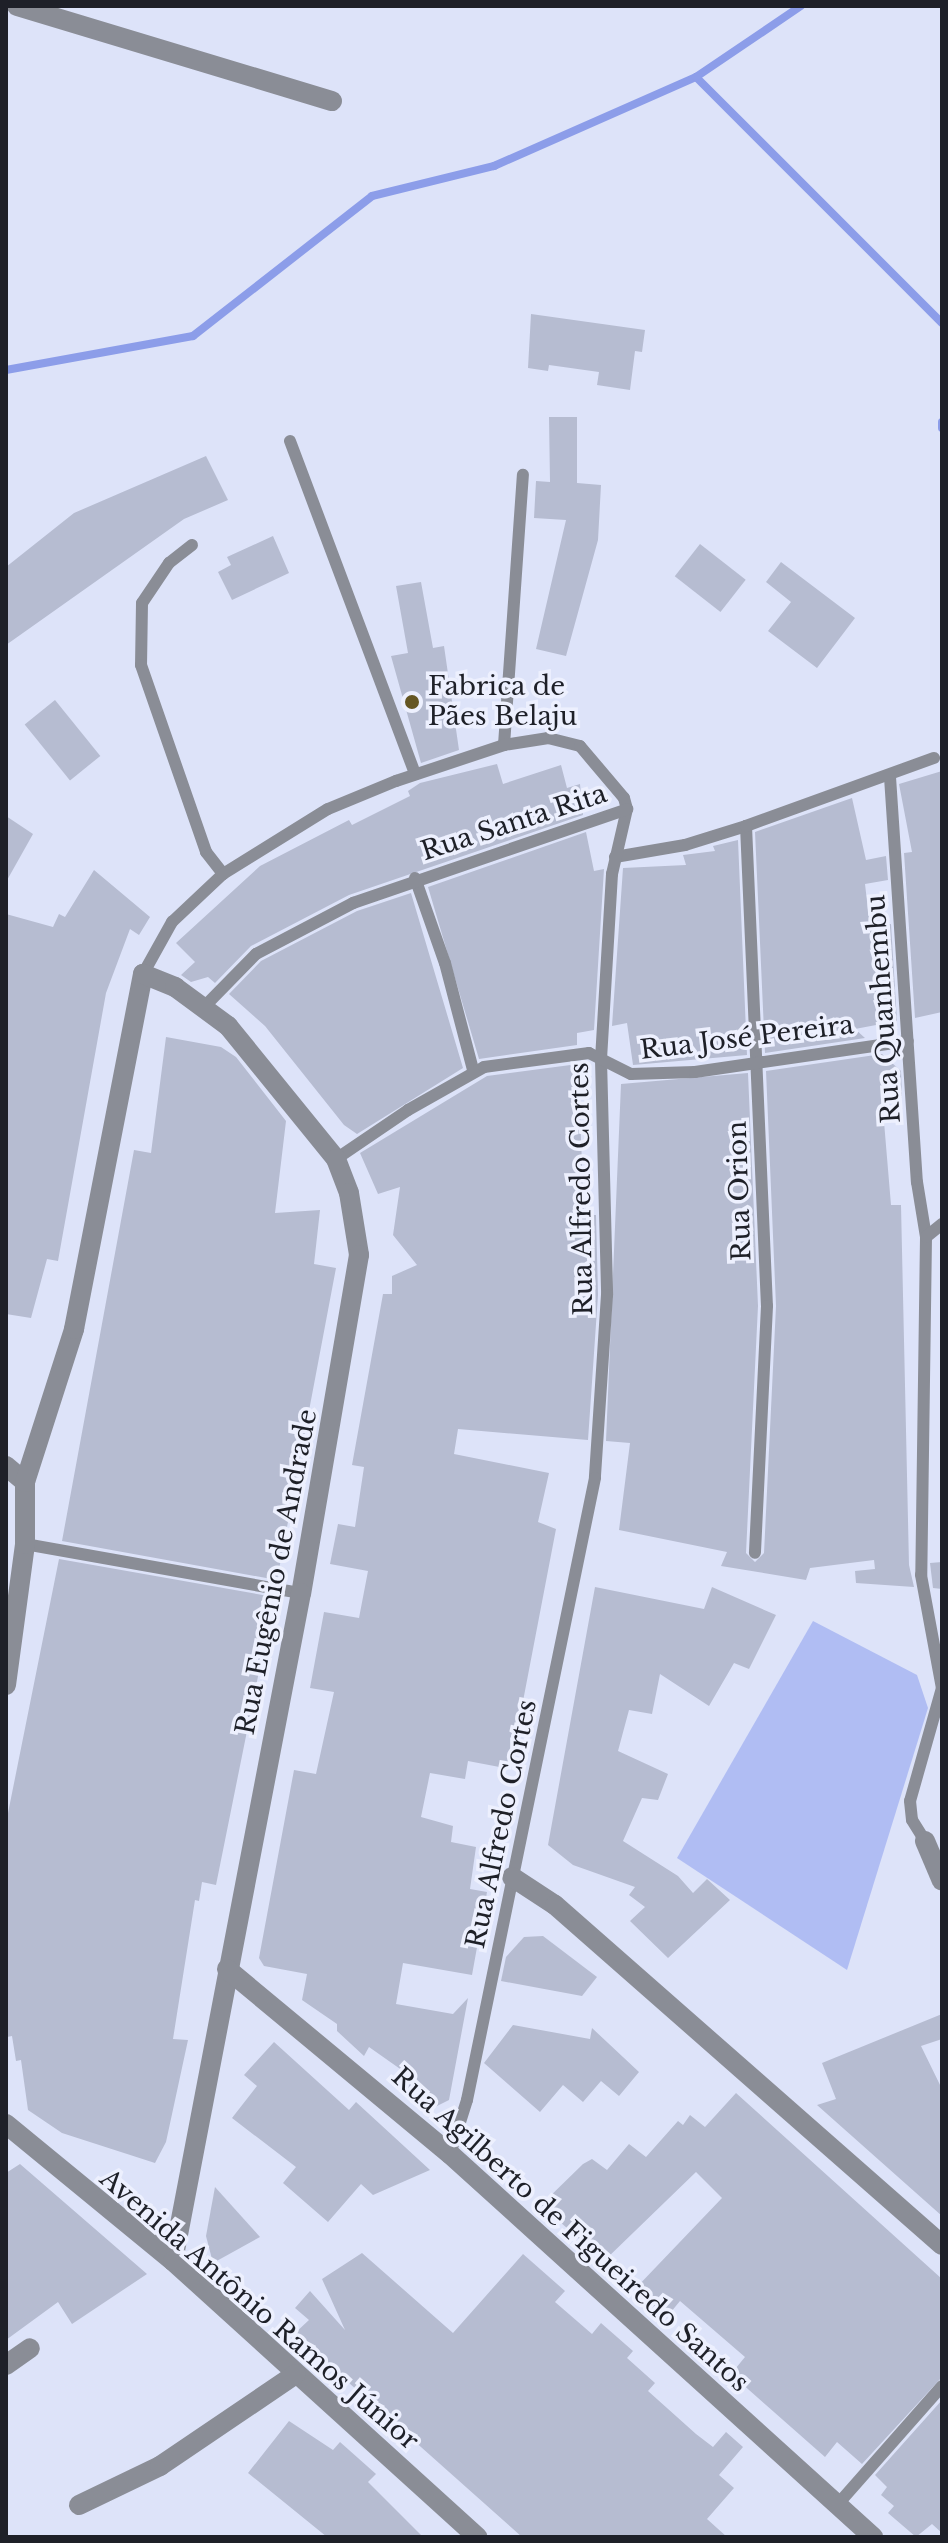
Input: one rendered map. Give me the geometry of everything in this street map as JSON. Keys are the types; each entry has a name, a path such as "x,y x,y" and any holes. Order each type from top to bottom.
{"street":[{"path":"17,6 332,101"},
{"path":"6,1685 25,1544 25,1482 74,1329 143,974"},
{"name":"Rua Eugênio de Andrade","path":"143,974 205,1006 228,1026 336,1159 356,1226 358,1277 173,2261"},
{"path":"6,1466 25,1482"},
{"path":"925,1841 942,1881"},
{"path":"512,1877 555,1905 942,2245"},
{"name":"Rua Agilberto de Figueiredo Santos","path":"227,1969 450,2154 873,2537"},
{"name":"Avenida Antônio Ramos Júnior","path":"9,2135 173,2261 477,2537"},
{"path":"6,2365 30,2348"},
{"path":"79,2505 160,2466 296,2374"}],"lane":[{"path":"290,441 415,774"},
{"path":"504,745 523,475"},
{"path":"192,545 152,583 142,603 141,665 206,852 223,874"},
{"path":"143,974 172,922 223,874 328,809 415,774 504,745 536,738 580,746 616,785 627,809"},
{"path":"615,857 685,845 890,777 934,758"},
{"name":"Rua Quanhembu","path":"890,777 908,1041 926,1237 923,1588 942,1688 910,1801 912,1820 925,1841"},
{"name":"Rua Alfredo Cortes","path":"450,2154 467,2100 595,1478 607,1295 601,1060 615,857 627,809"},
{"name":"Rua Santa Rita","path":"205,1006 256,954 310,923 415,878 627,809"},
{"name":"Rua Orion","path":"746,826 749,958 758,1062 767,1306 755,1553"},
{"name":"Rua Santa Rita","path":"415,878 445,963 473,1070"},
{"name":"Rua José Pereira","path":"336,1159 473,1070 589,1053 631,1074 758,1062 908,1041"},
{"path":"926,1237 942,1224"},
{"path":"25,1544 301,1593"},
{"path":"838,2504 942,2386"}],"shaded area":[{"path":"813,1621 917,1675 928,1708 847,1970 677,1858"}],"building":[{"path":"531,314 645,330 642,352 635,351 630,390 597,385 599,372 549,365 548,371 528,368"},
{"path":"549,417 577,417 577,483 601,485 598,540 566,656 536,649 566,520 534,518 536,481 550,482"},
{"path":"206,456 228,500 184,519 6,645 6,567 74,513"},
{"path":"273,536 289,573 232,600 218,572 231,565 227,557"},
{"path":"700,544 746,580 720,612 675,576"},
{"path":"781,562 855,618 817,668 768,631 791,602 766,582"},
{"path":"421,582 433,648 444,646 459,750 421,763 391,656 408,653 396,586"},
{"path":"55,700 100,756 70,780 25,725"},
{"path":"497,764 503,784 561,765 567,788 580,784 583,815 349,895 251,946 215,983 208,977 191,982 181,975 195,962 176,943 260,866 349,820 352,825 410,796 408,791 420,783"},
{"path":"942,771 942,1012 915,1018 904,853 912,852 899,784"},
{"path":"852,798 866,860 886,856 888,880 865,884 870,927 891,924 897,1021 855,1029 865,1038 765,1053 755,832"},
{"path":"6,816 33,834 6,882"},
{"path":"586,832 594,871 604,869 594,1030 577,1033 577,1045 479,1059 428,887"},
{"path":"738,840 747,1055 633,1065 627,1023 612,1026 623,868 686,865 683,855 715,851 713,846"},
{"path":"94,870 150,917 139,935 130,929 106,993 58,1261 47,1259 31,1318 6,1314 6,914 53,927 59,914 65,917"},
{"path":"411,893 463,1068 357,1134 344,1125 265,1026 229,994 261,961 357,911"},
{"path":"166,1037 221,1047 236,1057 286,1121 275,1213 320,1210 314,1264 336,1268 277,1580 62,1541 134,1150 151,1153"},
{"path":"882,1054 901,1071 902,1096 882,1098 891,1205 901,1205 909,1565 914,1587 856,1583 855,1571 875,1569 874,1560 810,1568 806,1580 721,1566 727,1552 619,1530 630,1443 606,1441 621,1084 748,1073 758,1306 746,1553 755,1562 764,1553 776,1306 766,1071"},
{"path":"578,1064 584,1215 596,1215 598,1295 588,1440 458,1429 454,1454 549,1473 538,1522 556,1529 510,1769 468,1761 465,1779 430,1773 421,1817 453,1826 451,1842 476,1847 470,1889 487,1892 472,1975 403,1963 396,2004 453,2014 468,1998 449,2100 431,2109 406,2091 413,2078 369,2047 364,2056 337,2031 337,2024 302,2000 307,1974 264,1966 259,1958 294,1770 316,1774 334,1692 310,1688 324,1612 359,1618 368,1571 330,1564 338,1524 355,1527 364,1467 352,1465 383,1294 392,1294 392,1276 417,1265 393,1235 400,1187 378,1194 360,1153 487,1076"},
{"path":"59,1559 274,1597 216,1885 202,1882 199,1901 195,1900 173,2039 188,2040 166,2142 155,2163 62,2133 28,2110 21,2060 16,2061 12,2036 7,2037 6,1823"},
{"path":"942,1562 942,1589 933,1588 930,1563"},
{"path":"595,1587 704,1609 712,1587 776,1615 749,1669 734,1663 709,1706 660,1674 652,1714 629,1710 618,1751 668,1774 658,1800 642,1798 623,1841 678,1876 693,1893 707,1879 730,1900 668,1958 630,1921 645,1907 629,1895 635,1887 573,1865 548,1845"},
{"path":"543,1936 597,1977 582,1996 501,1981 506,1957 524,1937"},
{"path":"942,2014 942,2039 921,2046 942,2089 942,2216 817,2105 836,2099 822,2063"},
{"path":"513,2025 590,2039 592,2028 639,2072 619,2096 601,2081 583,2102 563,2085 540,2112 484,2063"},
{"path":"274,2042 349,2110 356,2102 430,2170 373,2195 361,2184 328,2222 283,2183 296,2167 232,2118 257,2086 244,2075"},
{"path":"736,2093 942,2279 942,2377 862,2464 837,2442 825,2457 731,2374 745,2357 680,2301 666,2318 635,2289 722,2198 696,2172 604,2261 541,2205 583,2164 592,2159 607,2170 629,2144 646,2157 678,2121 683,2125 690,2115 705,2127"},
{"path":"20,2164 147,2274 72,2324 58,2302 6,2340 6,2173"},
{"path":"215,2187 260,2237 213,2263 206,2236"},
{"path":"362,2253 453,2333 523,2254 565,2291 555,2302 592,2334 601,2323 633,2351 627,2358 655,2383 648,2391 696,2434 713,2447 726,2432 743,2447 719,2475 734,2488 707,2519 727,2537 522,2537 294,2334 309,2320 295,2308 310,2291 345,2330 322,2279"},
{"path":"942,2400 942,2533 932,2524 916,2537 888,2513 894,2506 881,2495 887,2487 875,2475"},
{"path":"289,2421 333,2450 340,2442 376,2474 368,2482 423,2537 327,2537 248,2473"}],"waterway":[{"path":"6,370 193,336 372,196 494,166 696,77 801,6"},
{"path":"696,77 942,323"},
{"path":"942,422 942,428"}],"place":[{"name":"Fabrica de Pães Belaju","path":"412,702"}]}
